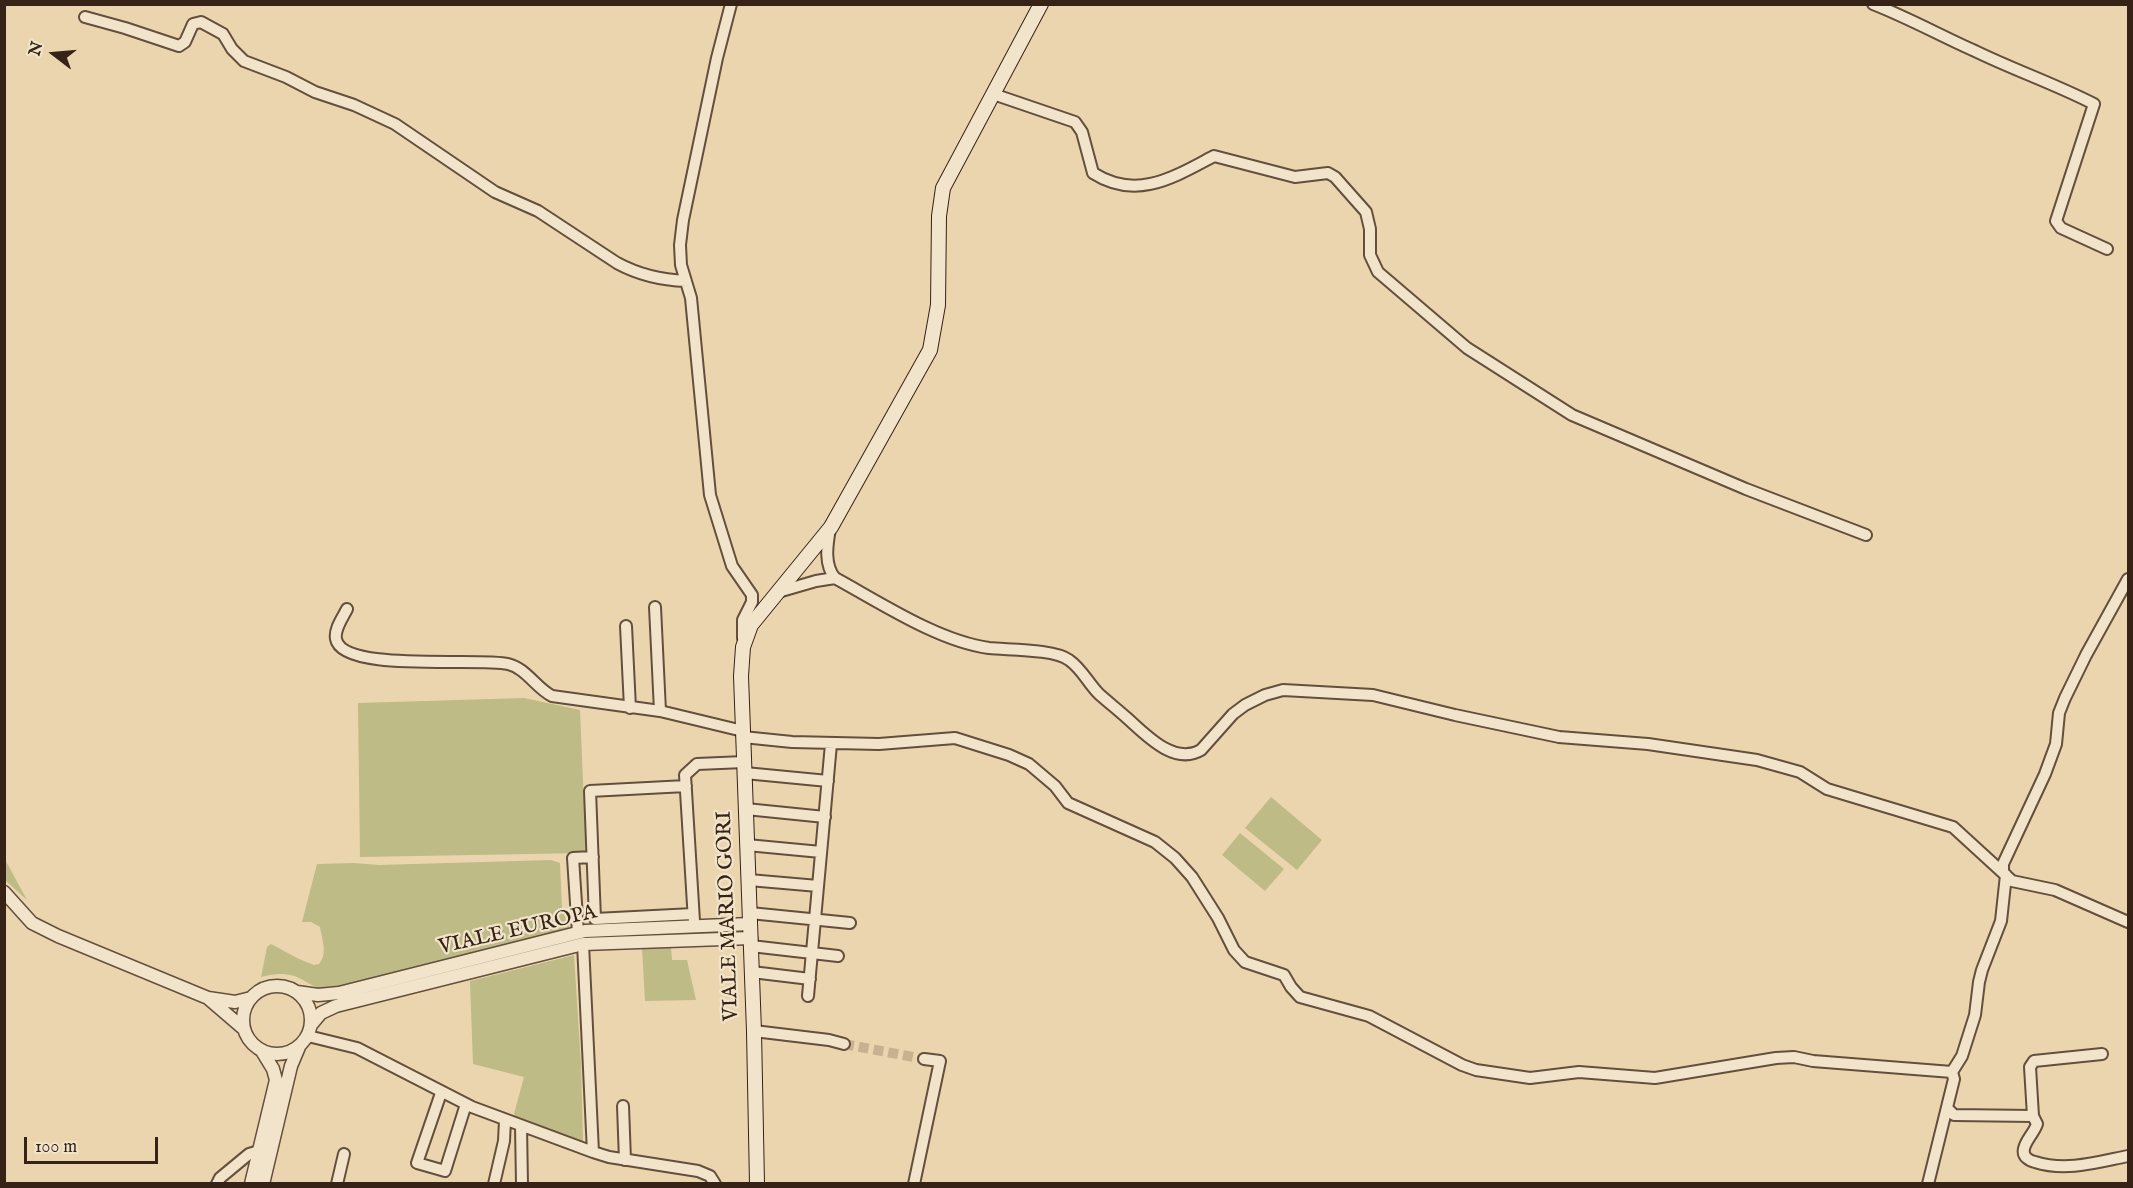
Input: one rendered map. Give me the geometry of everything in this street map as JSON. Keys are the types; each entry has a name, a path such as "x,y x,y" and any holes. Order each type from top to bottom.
{"main road":[{"path":"743,647 751,625 831,527 930,350 938,305 939,216 943,188 1041,4"},
{"name":"VIALE MARIO GORI","path":"743,647 741,676 761,1182"}],"street":[{"path":"731,4 682,220 680,245 681,265 691,298 710,495 732,566 752,595 752,602 743,620 743,647"},
{"path":"1873,4 1974,51 2062,87 2094,104 2056,221 2061,228 2107,249"},
{"path":"85,17 179,46 185,42 193,24 201,21 223,34 232,49 244,61 286,77 315,92 354,105 394,124 495,192 538,212 617,264 656,278 686,281"},
{"path":"993,94 1075,122 1082,132 1093,173 1108,183 1142,185 1165,181 1214,156 1295,177 1328,173 1335,177 1366,212 1370,229 1370,255 1378,272 1467,348 1572,415 1746,489 1866,535"},
{"path":"831,527 828,565 835,578 930,629 960,641 1002,649 1062,654 1084,673 1098,693 1158,746 1184,755 1201,750 1233,714 1245,705 1265,695 1283,690 1373,695 1559,737 1648,744 1757,760 1800,772 1827,789 1953,827 2013,881 2055,890 2128,922"},
{"path":"778,592 835,578"},
{"path":"1928,1184 1948,1109 1954,1080 1952,1071 1962,1056 1975,1015 1978,982 2001,921 2004,864 2045,774 2056,744 2059,712 2086,655 2128,579"},
{"path":"655,607 660,711"},
{"path":"347,609 336,631 336,640 342,649 351,654 402,662 493,661 512,664 543,692 552,696 660,711 743,734 831,744 879,744 955,738 1009,755 1029,764 1055,786 1068,802 1155,842 1175,858 1192,877 1218,918 1234,950 1245,962 1284,975 1300,997 1369,1016 1461,1065 1476,1070 1530,1078 1579,1072 1655,1078 1776,1058 1794,1058 1952,1071"},
{"path":"626,626 630,708"},
{"path":"808,996 831,744"},
{"path":"686,786 590,791 595,919 694,920 686,775 697,764 745,768 828,781"},
{"path":"746,809 825,817"},
{"path":"747,844 821,852"},
{"path":"593,857 573,858 593,1152"},
{"path":"749,880 818,886"},
{"path":"4,892 32,923 58,936 208,998 235,1002 251,998"},
{"name":"VIALE EUROPA","path":"310,1030 321,1013 336,1006 580,939 585,931 694,920 751,930"},
{"path":"751,930 815,920 850,923"},
{"path":"751,930 812,953 838,956"},
{"name":"VIALE EUROPA","path":"297,992 318,995 339,993 580,939 751,930"},
{"path":"752,972 810,979"},
{"path":"244,1029 245,1010 251,998 259,991 278,986 288,987 297,992 309,1006 310,1030 291,1066 263,1184"},
{"path":"208,998 244,1029 254,1046 262,1051 277,1055 299,1047"},
{"path":"310,1030 357,1048 441,1093 505,1120 593,1152 624,1160 698,1171 710,1176 716,1184"},
{"path":"754,1031 829,1040 844,1044"},
{"path":"251,1184 276,1080 273,1068 262,1051"},
{"path":"2102,1054 2034,1061 2030,1067 2033,1116 2037,1124 2024,1149 2028,1160 2060,1167 2128,1156"},
{"path":"914,1184 940,1061 924,1059"},
{"path":"441,1093 417,1163 445,1171 466,1104"},
{"path":"623,1106 624,1160"},
{"path":"1948,1109 1954,1115 2033,1116"},
{"path":"494,1184 504,1141 505,1120"},
{"path":"521,1126 522,1184"},
{"path":"217,1184 220,1178 249,1154 259,1151"},
{"path":"337,1184 344,1154"}],"shaded area":[{"path":"524,698 580,710 586,853 360,857 358,703"},
{"path":"1271,797 1322,840 1297,870 1245,828"},
{"path":"1240,833 1284,869 1265,891 1222,855"},
{"path":"5,860 8,865 27,900 5,880"},
{"path":"551,860 560,863 562,909 569,917 569,928 331,989 318,988 285,974 261,977 267,947 271,944 314,965 319,964 322,960 324,946 320,927 311,922 302,922 317,864 379,865"},
{"path":"671,947 672,960 687,960 696,1000 645,1001 642,948"},
{"path":"574,955 583,1141 568,1138 517,1119 514,1114 524,1077 473,1064 470,981"}],"tunnel":[{"path":"844,1044 924,1059"}]}
